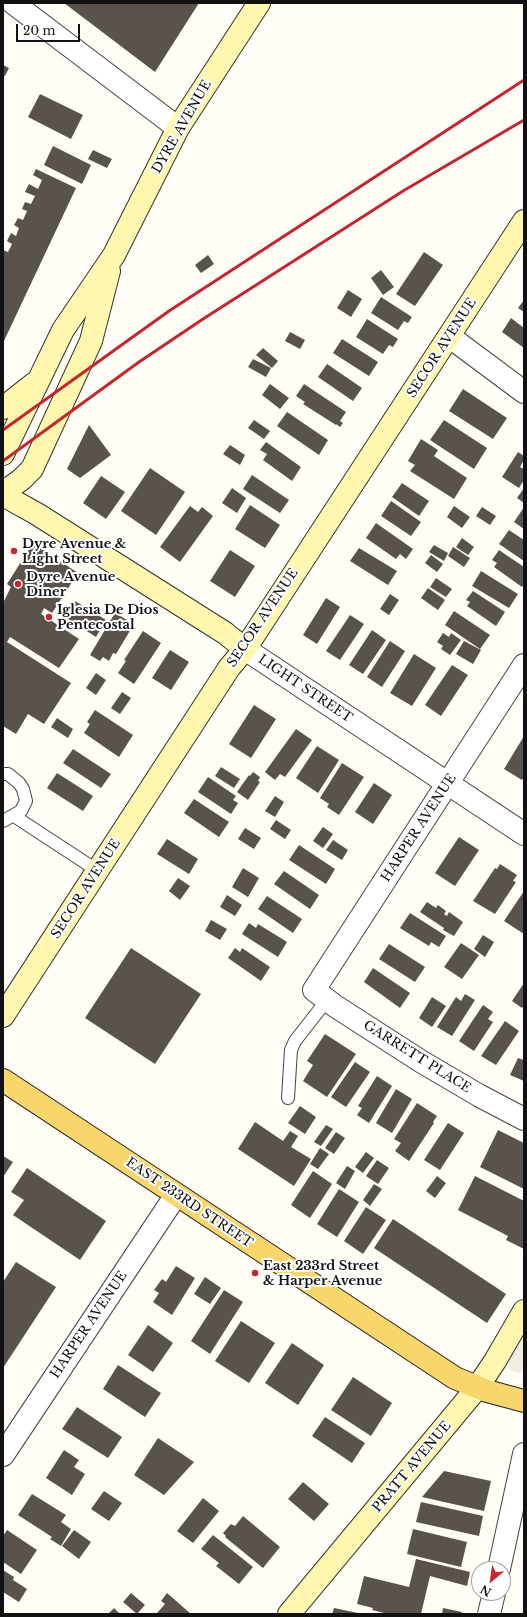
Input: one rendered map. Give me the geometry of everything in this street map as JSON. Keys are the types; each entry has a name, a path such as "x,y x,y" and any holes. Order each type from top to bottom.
{"main road":[{"name":"EAST 233RD STREET","path":"3,1080 445,1372 477,1388 524,1401"}],"street":[{"path":"13,3 178,128"},
{"name":"DYRE AVENUE","path":"3,454 63,330 114,255 178,128 259,3"},
{"name":"SECOR AVENUE","path":"3,1016 229,668 245,649 450,337 524,221"},
{"name":"DYRE AVENUE","path":"3,494 32,469 91,341 114,255"},
{"path":"450,337 524,392"},
{"path":"3,408 39,380"},
{"name":"LIGHT STREET","path":"3,494 51,522 225,633 245,649 524,834"},
{"name":"HARPER AVENUE","path":"320,995 447,784 524,665"},
{"name":"GARRETT PLACE","path":"320,995 422,1062 480,1096 524,1119"},
{"name":"HARPER AVENUE","path":"3,1455 176,1195"},
{"name":"PRATT AVENUE","path":"289,1614 477,1388 495,1361 524,1311"},
{"path":"501,1561 524,1454"},
{"path":"489,1614 492,1601"}],"lane":[{"path":"3,774 8,774 14,778 23,788 26,795 26,802 21,812 8,818"},
{"path":"8,818 98,871"},
{"path":"288,1098 291,1050 320,995"}],"shaded area":[{"path":"524,1328 524,1371 519,1373 509,1369 506,1364 507,1358"}],"building":[{"path":"64,3 199,3 155,72"},
{"path":"3,65 9,68 5,76 3,75"},
{"path":"40,94 83,115 71,139 28,117"},
{"path":"53,146 91,165 82,184 44,165"},
{"path":"93,150 112,159 107,168 88,159"},
{"path":"36,169 76,188 3,343 3,250 8,252 12,244 7,241 11,233 16,236 19,228 14,225 18,218 23,220 27,211 22,209 25,202 31,204 35,196 25,192 29,184 38,189 42,180 33,175"},
{"path":"424,252 443,265 415,306 396,294"},
{"path":"208,255 214,264 201,273 195,265"},
{"path":"381,270 394,287 383,295 371,278"},
{"path":"348,290 362,299 351,317 337,308"},
{"path":"381,297 412,317 408,323 404,321 398,330 371,313"},
{"path":"524,300 524,312 518,308"},
{"path":"511,318 524,328 524,348 502,332"},
{"path":"367,319 398,339 393,347 389,345 383,354 356,337"},
{"path":"290,332 305,340 300,349 285,341"},
{"path":"342,339 378,362 369,376 333,353"},
{"path":"263,348 278,361 272,368 256,355"},
{"path":"253,359 271,368 266,377 248,367"},
{"path":"327,364 362,388 353,401 318,377"},
{"path":"270,384 289,398 280,409 262,395"},
{"path":"304,384 346,412 340,421 343,423 340,427 303,404 305,402 296,396"},
{"path":"463,389 507,418 493,439 449,411"},
{"path":"287,412 328,440 319,455 277,426"},
{"path":"254,420 270,431 264,439 248,428"},
{"path":"444,420 487,448 474,469 430,440"},
{"path":"89,425 111,455 80,478 67,469"},
{"path":"421,439 438,450 434,456 467,478 454,499 410,471 415,465 408,461"},
{"path":"266,442 301,467 292,481 263,460 267,454 260,450"},
{"path":"230,445 245,455 240,465 223,454"},
{"path":"518,452 524,456 524,460 520,467 524,469 524,480 519,488 502,477"},
{"path":"150,468 185,492 156,535 121,511"},
{"path":"252,475 289,500 280,513 243,489"},
{"path":"101,476 125,492 106,519 83,503"},
{"path":"402,483 429,501 419,516 392,497"},
{"path":"232,488 246,498 237,513 222,503"},
{"path":"524,488 524,503 517,498"},
{"path":"391,501 421,522 411,536 381,516"},
{"path":"250,505 280,525 265,548 235,529"},
{"path":"190,506 198,512 202,507 213,516 180,562 160,547"},
{"path":"454,506 470,517 462,528 447,517"},
{"path":"482,507 496,516 490,525 476,516"},
{"path":"524,507 524,529 514,522"},
{"path":"376,523 413,549 406,559 400,554 396,559 366,538"},
{"path":"509,530 524,540 524,561 499,544"},
{"path":"462,538 474,547 468,555 456,547"},
{"path":"33,543 78,573 52,613 44,608 41,614 79,639 59,668 10,637 7,642 71,683 44,724 28,714 16,734 3,726 3,603 11,587 7,584"},
{"path":"434,545 448,553 444,561 429,552"},
{"path":"453,547 470,558 464,567 448,556"},
{"path":"359,548 397,571 388,585 350,561"},
{"path":"230,550 255,566 235,597 210,581"},
{"path":"499,550 524,567 524,584 522,587 494,567 497,563 492,560"},
{"path":"431,555 443,564 437,572 425,563"},
{"path":"481,571 518,594 509,608 472,586"},
{"path":"436,578 452,589 446,597 430,587"},
{"path":"428,588 445,600 438,610 421,598"},
{"path":"473,591 505,612 496,626 467,606 470,602 466,600"},
{"path":"390,594 399,600 389,615 380,609"},
{"path":"326,598 340,607 317,644 303,635"},
{"path":"75,601 106,620 96,637 65,617"},
{"path":"454,611 490,635 480,649 445,625"},
{"path":"115,613 134,624 116,654 113,653 109,661 103,657 100,661 90,655"},
{"path":"350,615 364,624 340,660 326,651"},
{"path":"372,630 386,640 363,674 349,665"},
{"path":"143,631 161,643 134,684 118,673 126,661 124,660"},
{"path":"443,633 449,637 451,633 461,640 450,655 441,649 443,646 437,642"},
{"path":"390,641 405,651 382,687 367,677"},
{"path":"464,641 481,650 473,664 456,654"},
{"path":"170,650 189,662 171,690 152,678"},
{"path":"414,654 436,668 412,706 390,693"},
{"path":"452,665 468,675 441,716 425,705"},
{"path":"96,673 106,680 96,695 86,688"},
{"path":"122,692 131,698 120,714 111,708"},
{"path":"254,705 276,719 251,758 229,744"},
{"path":"95,710 133,735 119,757 84,733 90,724 87,722"},
{"path":"57,718 73,729 68,738 51,727"},
{"path":"296,729 312,740 285,777 280,774 275,780 265,772"},
{"path":"524,736 524,777 522,780 504,769"},
{"path":"317,746 339,760 318,793 296,778"},
{"path":"73,749 111,774 101,788 63,763"},
{"path":"342,763 364,777 339,815 327,807 329,804 320,798"},
{"path":"221,767 240,779 234,788 215,776"},
{"path":"253,772 260,777 258,781 260,782 248,800 237,792 249,775 250,776"},
{"path":"57,773 93,796 83,811 47,788"},
{"path":"208,777 236,796 233,800 238,803 231,814 198,792"},
{"path":"374,783 392,795 373,824 355,812"},
{"path":"275,796 284,802 275,817 265,811"},
{"path":"194,799 229,822 219,837 184,813"},
{"path":"276,820 291,830 285,839 270,829"},
{"path":"323,827 333,834 323,848 313,841"},
{"path":"245,828 261,838 254,849 238,839"},
{"path":"459,837 479,850 455,886 435,873"},
{"path":"167,839 198,859 189,874 157,854"},
{"path":"333,840 348,850 342,860 326,850"},
{"path":"299,845 335,869 326,884 289,860"},
{"path":"500,864 517,875 513,881 516,882 495,914 473,901 495,868 497,869"},
{"path":"243,868 259,878 248,897 232,887"},
{"path":"284,871 319,895 310,909 274,884"},
{"path":"178,878 190,886 180,900 169,891"},
{"path":"524,891 524,934 504,921"},
{"path":"227,895 242,905 235,916 220,907"},
{"path":"267,896 302,919 293,933 258,909"},
{"path":"427,902 436,908 438,905 446,911 444,914 447,916 449,912 463,922 454,936 443,930 444,928 420,912"},
{"path":"410,913 446,936 439,947 431,942 429,946 400,928"},
{"path":"211,920 227,929 220,940 205,931"},
{"path":"249,923 256,928 258,924 287,942 278,957 242,934"},
{"path":"483,935 494,942 485,957 474,949"},
{"path":"461,943 479,955 462,979 444,967"},
{"path":"389,944 425,967 415,982 379,959"},
{"path":"131,948 201,994 155,1064 85,1018"},
{"path":"235,948 240,952 242,948 270,967 261,981 228,958"},
{"path":"373,968 410,993 400,1008 364,982"},
{"path":"524,983 524,1005 522,1008 512,1001"},
{"path":"465,994 475,1000 452,1036 437,1027 456,997 461,1001"},
{"path":"432,997 446,1006 432,1027 419,1018"},
{"path":"483,1005 493,1012 488,1019 493,1022 474,1051 459,1041"},
{"path":"505,1021 519,1031 496,1065 481,1056"},
{"path":"325,1034 356,1054 327,1097 303,1081 313,1065 307,1061"},
{"path":"518,1058 524,1060 524,1081 510,1075"},
{"path":"355,1062 370,1072 346,1107 331,1097"},
{"path":"377,1076 392,1086 369,1123 357,1115 362,1108 358,1106"},
{"path":"396,1089 412,1099 392,1133 376,1123"},
{"path":"417,1103 437,1116 409,1161 395,1151 401,1143 394,1139"},
{"path":"300,1106 316,1117 305,1134 288,1123"},
{"path":"255,1122 283,1141 290,1131 298,1136 291,1147 311,1159 294,1186 238,1149"},
{"path":"448,1123 464,1133 440,1170 424,1160"},
{"path":"326,1125 333,1129 321,1146 314,1142"},
{"path":"498,1130 524,1143 524,1189 480,1167"},
{"path":"336,1132 345,1138 334,1154 325,1148"},
{"path":"320,1148 329,1154 318,1169 310,1164"},
{"path":"366,1152 374,1158 363,1173 355,1167"},
{"path":"3,1156 13,1162 3,1177"},
{"path":"377,1160 389,1168 378,1184 366,1176"},
{"path":"347,1166 355,1171 345,1189 336,1183"},
{"path":"27,1168 106,1221 80,1260 13,1215 24,1200 11,1192"},
{"path":"313,1171 332,1184 310,1218 291,1205"},
{"path":"437,1176 446,1183 435,1198 426,1191"},
{"path":"475,1176 524,1201 524,1249 506,1240 508,1236 458,1210"},
{"path":"374,1184 382,1189 370,1206 363,1200"},
{"path":"339,1189 359,1202 337,1237 317,1224"},
{"path":"366,1207 386,1220 363,1254 344,1241"},
{"path":"393,1219 506,1294 487,1323 374,1248"},
{"path":"16,1262 56,1287 3,1368 3,1282"},
{"path":"176,1266 195,1278 172,1315 153,1302 159,1293 154,1290 162,1279 166,1282"},
{"path":"205,1277 221,1288 210,1304 194,1294"},
{"path":"224,1290 243,1302 210,1354 191,1341"},
{"path":"241,1321 275,1343 249,1383 215,1361"},
{"path":"148,1325 173,1343 153,1372 128,1355"},
{"path":"292,1343 324,1365 298,1405 265,1383"},
{"path":"118,1365 161,1393 145,1417 103,1389"},
{"path":"353,1377 392,1403 371,1436 331,1410"},
{"path":"77,1407 122,1437 108,1458 62,1429"},
{"path":"325,1417 365,1443 352,1463 312,1436"},
{"path":"158,1438 194,1462 164,1495 134,1475"},
{"path":"64,1450 79,1460 74,1467 85,1474 72,1495 46,1478"},
{"path":"444,1471 491,1481 484,1511 422,1497"},
{"path":"303,1482 329,1504 314,1521 288,1499"},
{"path":"104,1491 122,1503 109,1521 91,1509"},
{"path":"32,1494 66,1515 61,1522 71,1529 61,1546 50,1539 52,1537 18,1515"},
{"path":"203,1498 219,1511 193,1543 177,1531"},
{"path":"421,1502 483,1516 479,1536 416,1522"},
{"path":"243,1516 280,1547 263,1568 225,1537 226,1536 223,1533 231,1524 235,1526"},
{"path":"413,1529 467,1542 461,1567 407,1554"},
{"path":"7,1530 37,1550 21,1574 3,1562 3,1536"},
{"path":"74,1530 91,1542 79,1559 62,1546"},
{"path":"213,1535 253,1567 239,1584 216,1566 219,1563 201,1549"},
{"path":"416,1559 470,1572 467,1586 430,1576 421,1614 388,1614 357,1604 364,1576 409,1587"},
{"path":"3,1570 14,1577 13,1580 27,1589 19,1602 3,1592"},
{"path":"131,1593 145,1605 137,1614 123,1602"},
{"path":"167,1593 191,1614 157,1613 165,1604 161,1601"},
{"path":"114,1608 120,1614 108,1614"},
{"path":"334,1608 358,1613 358,1614 332,1614"},
{"path":"443,1608 462,1612 462,1614 442,1614"}],"railway":[{"path":"3,430 169,311 524,80"},
{"path":"3,461 139,362 203,319 403,191 524,120"}],"place":[{"name":"Dyre Avenue & Light Street","path":"14,551"},
{"name":"Dyre Avenue Diner","path":"18,584"},
{"name":"Iglesia De Dios Pentecostal","path":"49,617"},
{"name":"East 233rd Street & Harper Avenue","path":"255,1273"}]}
